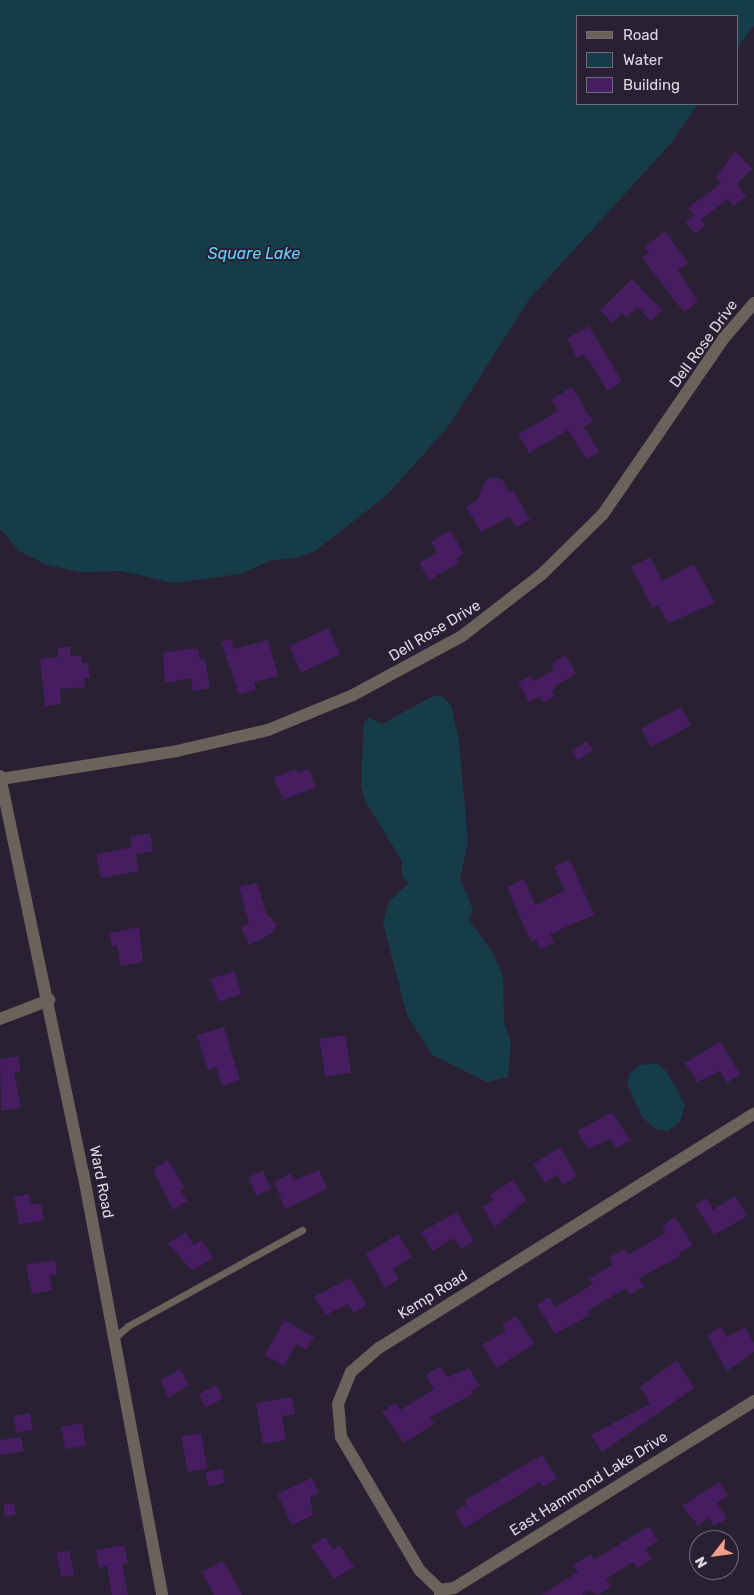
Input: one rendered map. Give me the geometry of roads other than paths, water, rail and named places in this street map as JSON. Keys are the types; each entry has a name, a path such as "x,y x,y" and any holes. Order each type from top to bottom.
{"street":[{"name":"Dell Rose Drive","path":"0,778 177,751 268,730 353,695 462,636 542,575 603,514 724,338 754,303"},
{"name":"Ward Road","path":"0,778 49,1000 162,1595"},
{"path":"0,1019 49,1000"},
{"name":"Kemp Road","path":"440,1593 420,1571 341,1437 338,1404 351,1372 379,1348 754,1114"},
{"name":"East Hammond Lake Drive","path":"440,1593 454,1588 754,1401"}],"lane":[{"path":"113,1339 128,1326 302,1230"}],"water":[{"name":"Square Lake","path":"0,0 754,0 754,26 739,46 739,15 576,15 576,105 697,105 673,141 530,298 448,427 386,496 315,551 292,559 272,560 240,574 174,583 122,571 79,572 45,564 19,551 0,529"},
{"path":"435,695 443,697 451,705 459,740 468,842 460,879 473,910 469,920 493,953 503,977 504,1021 511,1043 508,1077 487,1082 432,1055 407,1015 383,923 388,903 408,883 402,876 402,861 365,801 361,785 364,722 370,718 382,724"},
{"path":"657,1063 667,1072 685,1105 680,1122 668,1131 655,1129 642,1117 627,1084 630,1073 640,1065"}]}
